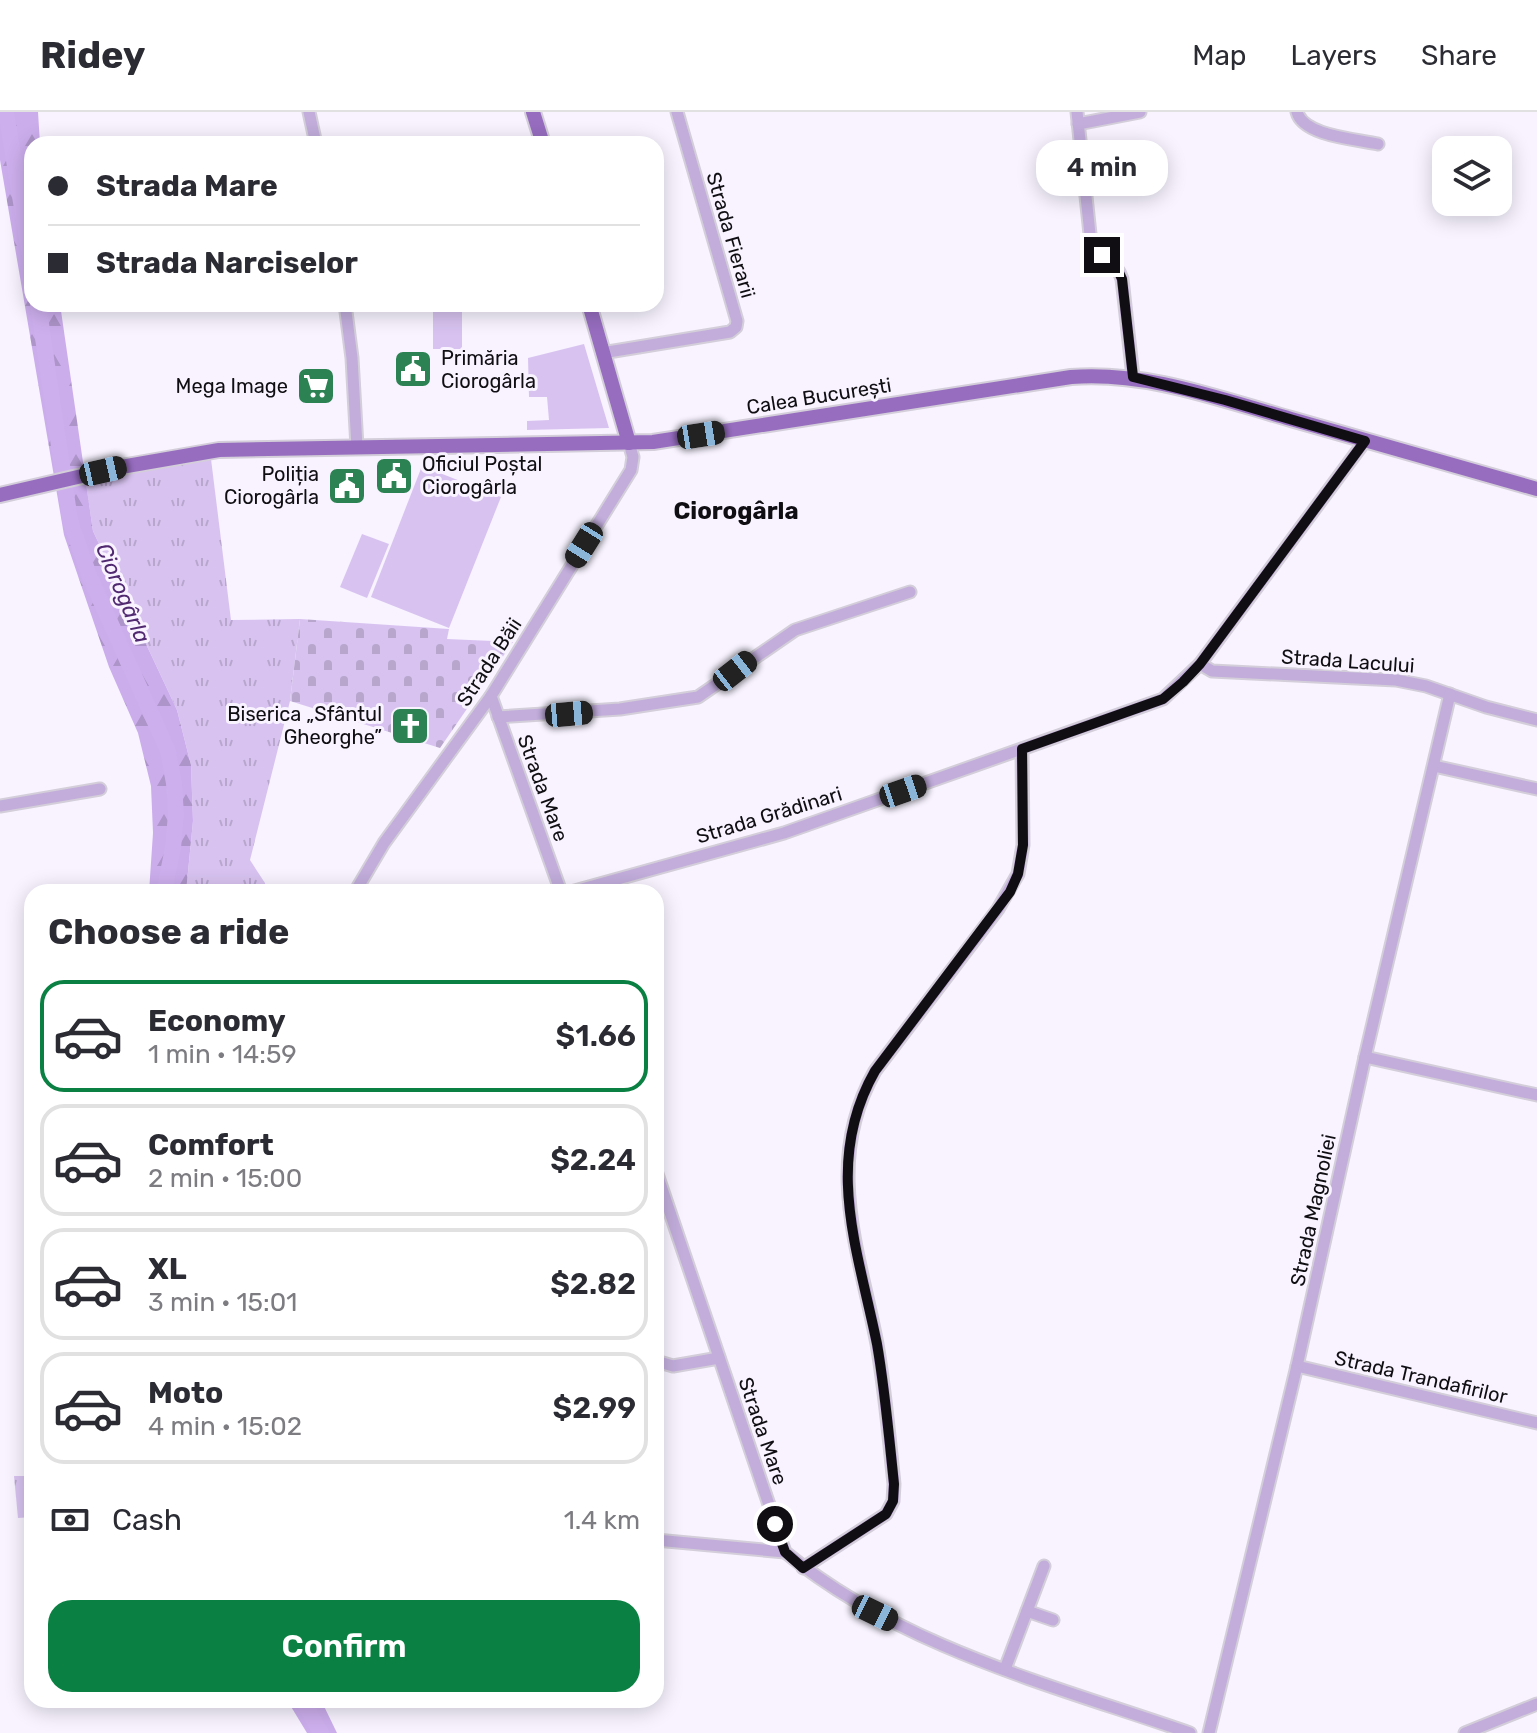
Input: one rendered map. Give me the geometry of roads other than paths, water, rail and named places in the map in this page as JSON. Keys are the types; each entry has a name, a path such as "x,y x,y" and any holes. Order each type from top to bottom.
{"main road":[{"path":"533,112 540,136"},
{"path":"591,312 629,443"},
{"name":"Calea București","path":"0,495 103,471 219,450 670,440 1071,377 1107,375 1133,377 1225,400 1537,489"}],"street":[{"path":"309,112 314,136"},
{"name":"Strada Fierarii","path":"602,353 730,332 736,327 737,321 677,112"},
{"path":"1133,377 1122,279 1116,266 1094,246 1090,234 1078,118 1140,112"},
{"path":"1297,112 1304,126 1314,131 1378,144"},
{"path":"346,312 357,447"},
{"name":"Strada Grădinari","path":"600,884 784,833 1163,699 1200,664 1365,441"},
{"name":"Strada Băii","path":"360,884 384,843 491,696 631,470 633,457 629,443"},
{"path":"498,717 620,709 698,697 795,630 910,592"},
{"name":"Strada Lacului","path":"1200,664 1212,671 1396,680 1426,686 1496,710 1537,720"},
{"name":"Strada Magnoliei","path":"1209,1733 1297,1366 1450,694"},
{"name":"Strada Mare","path":"491,696 558,884"},
{"path":"803,1568 886,1514 893,1501 894,1484 882,1374 849,1208 849,1137 860,1100 875,1071 998,909 1018,874 1023,845 1022,749"},
{"path":"1434,766 1537,789"},
{"path":"0,806 100,789"},
{"path":"1365,1057 1537,1095"},
{"name":"Strada Mare","path":"664,1195 785,1552 803,1568 875,1613 918,1634 1005,1669 1190,1733"},
{"path":"664,1362 681,1365 719,1358"},
{"name":"Strada Trandafirilor","path":"1297,1366 1537,1423"},
{"path":"664,1541 785,1552"},
{"path":"1005,1669 1044,1566"},
{"path":"1027,1611 1053,1620"},
{"path":"1465,1733 1537,1704"}],"waterway":[{"name":"Ciorogârla","path":"6,112 24,220"},
{"name":"Ciorogârla","path":"39,312 70,520 89,575 168,751 176,815 166,884"},
{"name":"Ciorogârla","path":"307,1708 321,1733"}],"place":[{"name":"Primăria Ciorogârla","path":"413,369"},
{"name":"Mega Image","path":"316,386"},
{"name":"Oficiul Poștal Ciorogârla","path":"394,476"},
{"name":"Poliția Ciorogârla","path":"347,486"},
{"name":"Biserica „Sfântul Gheorghe”","path":"410,726"}],"district":[{"name":"Ciorogârla","path":"736,511"}]}
